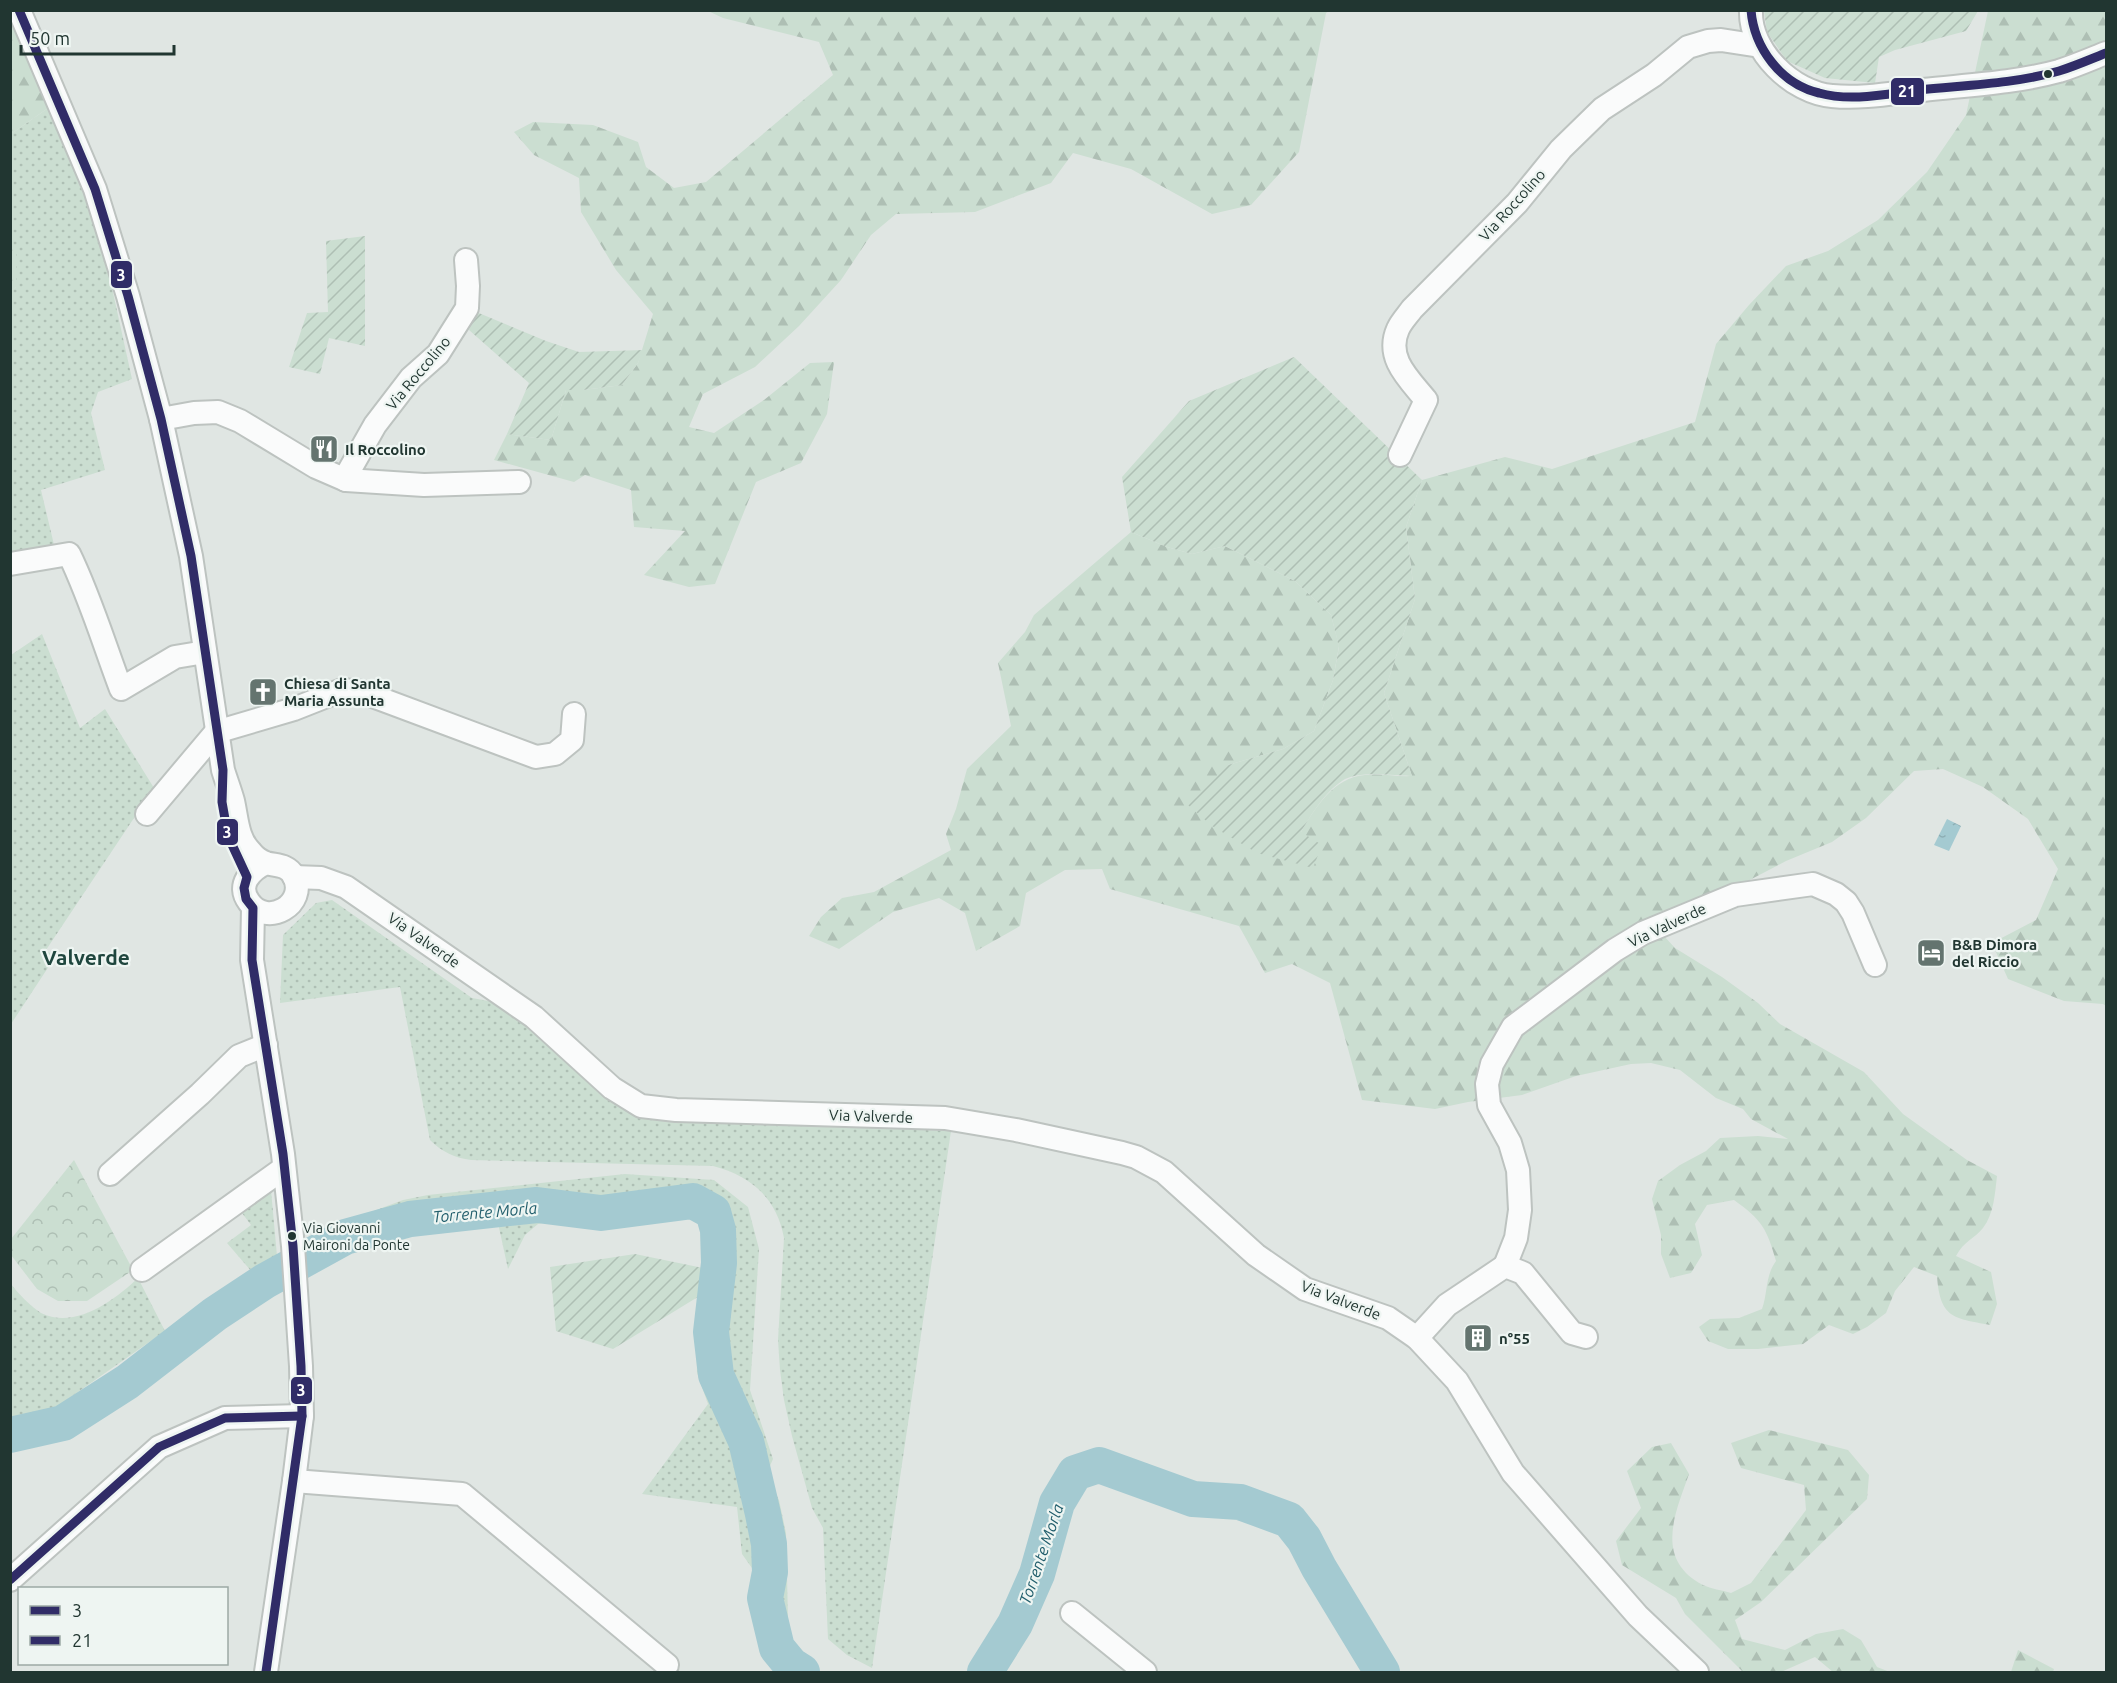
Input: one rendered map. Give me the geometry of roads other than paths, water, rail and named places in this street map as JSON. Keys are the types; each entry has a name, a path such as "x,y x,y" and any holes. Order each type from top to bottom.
{"street":[{"path":"19,10 95,189 162,419 190,556 223,770 243,842 251,852 266,863 279,864 294,886 287,908 264,911 246,899 244,888 247,877 266,863"},
{"path":"1751,10 1751,20 1760,46 1780,72 1805,88 1831,96 1884,94 2014,80 2062,70 2106,53"},
{"name":"Via Roccolino","path":"1400,455 1426,400 1399,366 1393,351 1398,329 1412,309 1517,203 1561,149 1602,109 1654,75 1688,47 1721,40 1760,46"},
{"name":"Via Roccolino","path":"346,480 375,425 411,378 438,354 467,308 466,260"},
{"path":"162,419 218,411 240,421 316,467 346,480 424,485 519,482"},
{"path":"10,564 69,554 86,590 96,624 121,689 175,657 205,652"},
{"path":"147,814 216,732 294,709 342,690 362,692 536,757 555,754 572,740 574,714"},
{"path":"223,770 222,802 228,836 247,877"},
{"name":"Via Valverde","path":"294,886 337,883 346,887 534,1017 612,1088 641,1106 676,1110 945,1118 1016,1130 1122,1153 1136,1157 1164,1172 1256,1255 1305,1289 1388,1318 1417,1338 1457,1381 1513,1473 1638,1616 1697,1672"},
{"name":"Via Valverde","path":"1505,1266 1516,1238 1520,1210 1518,1170 1510,1143 1490,1105 1487,1084 1492,1064 1513,1027 1616,950 1643,933 1735,895 1813,884 1836,894 1846,902 1853,913 1875,965"},
{"path":"264,911 252,960 284,1168 293,1246 302,1416 266,1672"},
{"path":"110,1174 239,1056 266,1045"},
{"path":"142,1270 284,1168"},
{"path":"1417,1338 1447,1305 1505,1266 1523,1273 1572,1333 1586,1337"},
{"path":"10,1580 159,1447 225,1418 302,1416"},
{"path":"294,1481 462,1494 667,1665"},
{"path":"1072,1613 1145,1672"}],"water":[{"path":"1947,819 1961,826 1949,851 1934,845"}],"waterway":[{"name":"Torrente Morla","path":"10,1435 63,1423 127,1382 215,1314 265,1281 345,1237 410,1219 537,1205 601,1213 693,1201 713,1212 718,1230 719,1263 711,1332 716,1375 746,1441 763,1514 769,1544 770,1572 765,1598 777,1648 791,1665 802,1672"},
{"name":"Torrente Morla","path":"985,1672 1015,1624 1037,1574 1057,1503 1075,1473 1099,1465 1193,1499 1240,1502 1289,1520 1304,1539 1382,1672"}],"place":[{"name":"Il Roccolino","path":"324,449"},
{"name":"Chiesa di Santa Maria Assunta","path":"263,692"},
{"name":"B&B Dimora del Riccio","path":"1931,953"},
{"name":"Via Giovanni Maironi da Ponte","path":"292,1236"},
{"name":"n°55","path":"1478,1338"}],"district":[{"name":"Valverde","path":"86,957"}]}
